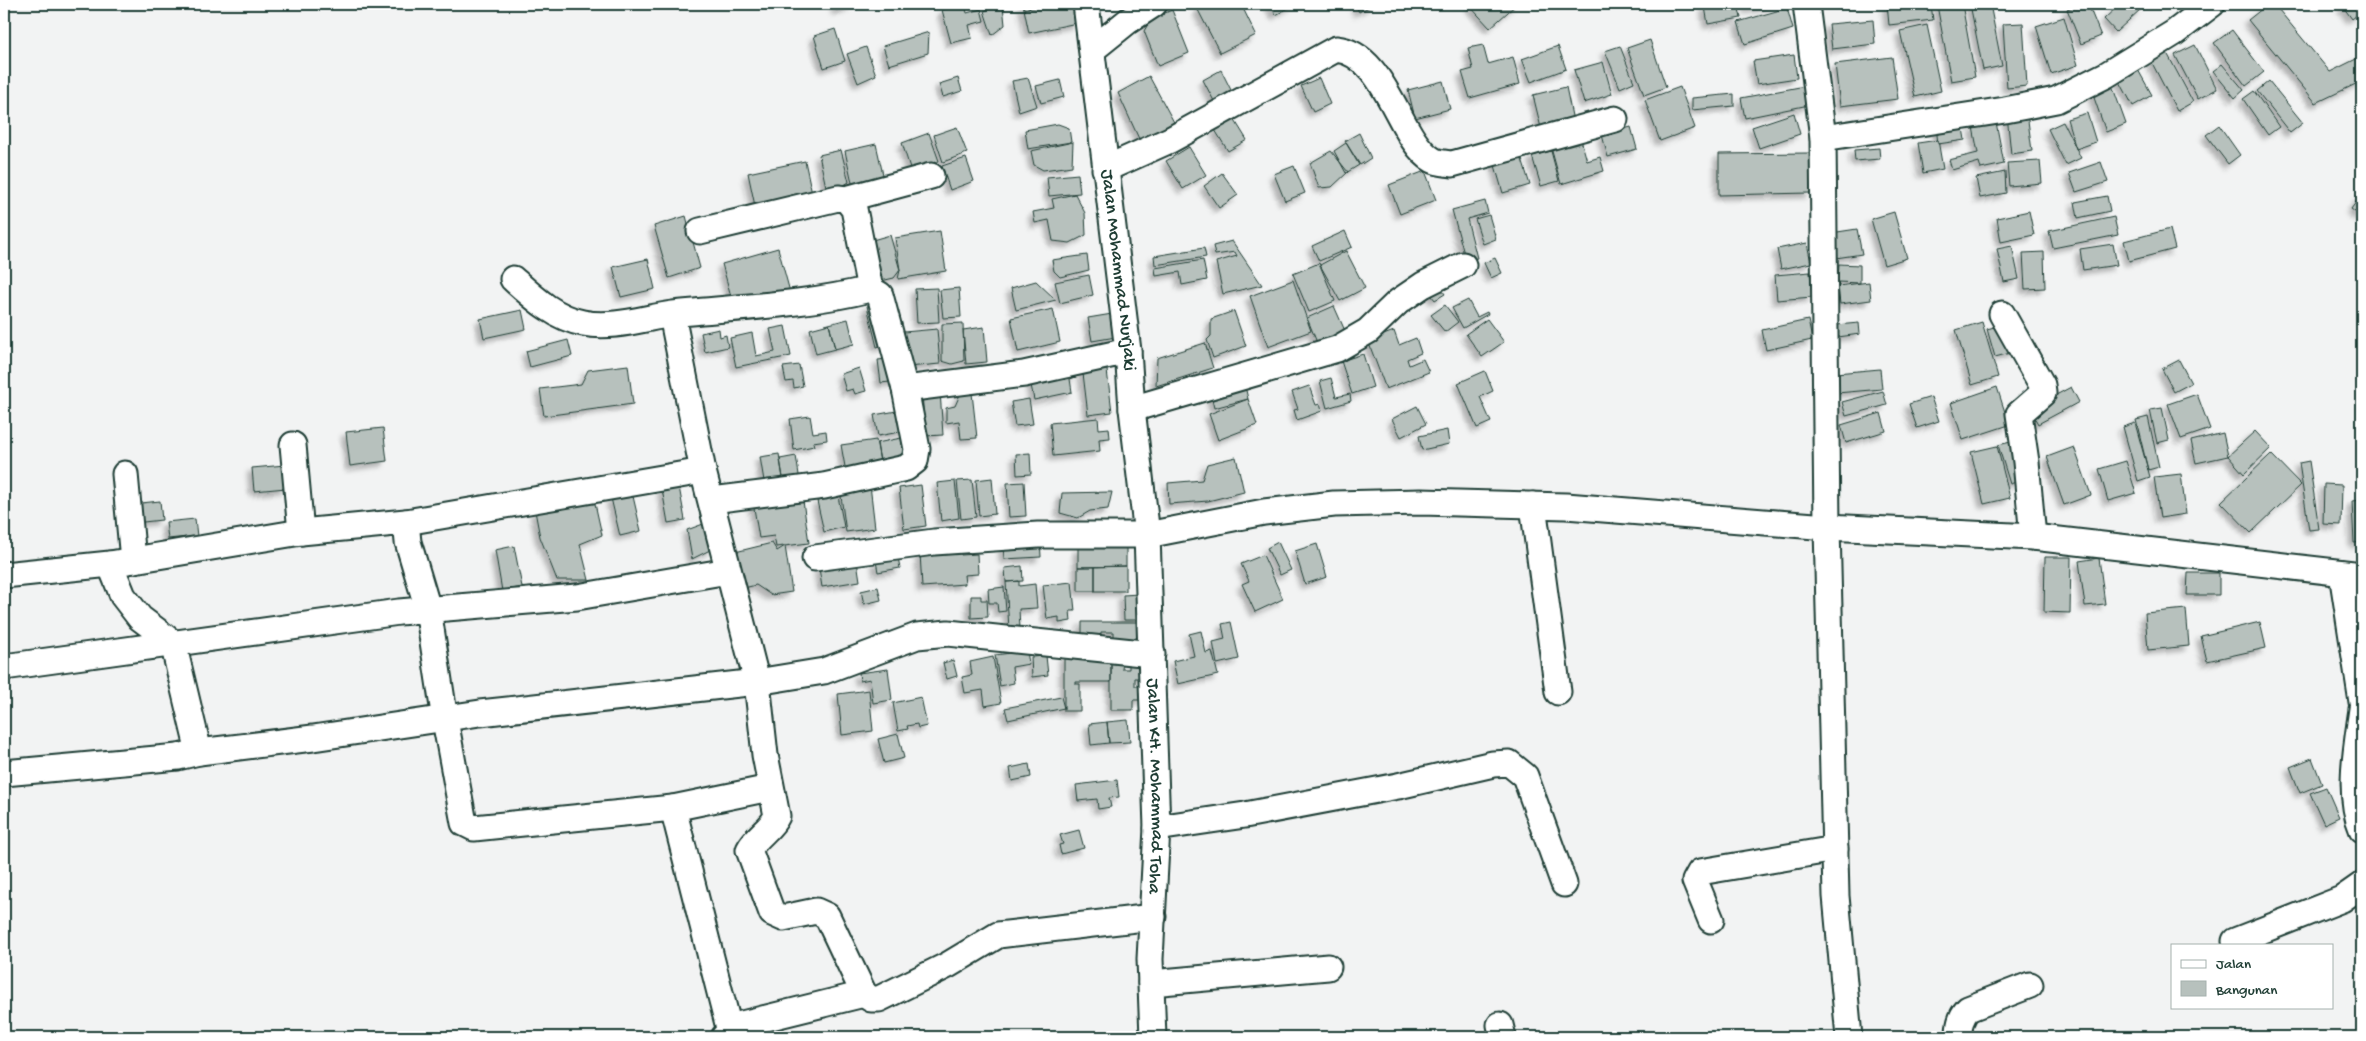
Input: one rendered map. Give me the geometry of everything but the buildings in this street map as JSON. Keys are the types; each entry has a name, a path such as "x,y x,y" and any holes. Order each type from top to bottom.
{"street":[{"path":"1092,50 1128,21 1154,4"},
{"path":"1806,4 1823,138 1827,526 1836,896 1849,1037"},
{"path":"1823,138 2005,110 2056,100 2113,70 2174,33 2212,4"},
{"path":"1087,7 1128,21"},
{"name":"Jalan Mohammad Nurjaki","path":"1087,7 1128,350 1132,409 1147,535"},
{"path":"1105,169 1170,140 1336,49 1346,50 1361,59 1388,94 1421,150 1434,161 1452,164 1615,118"},
{"path":"700,231 838,198 846,199 931,176"},
{"path":"712,500 824,486 906,468 915,461 917,449 905,389 880,295 870,288 854,209 846,199"},
{"path":"1132,409 1337,349 1368,331 1398,302 1423,285 1463,265"},
{"path":"513,279 548,309 582,323 620,324 672,314 753,307 850,294 870,288"},
{"path":"672,314 703,471 712,500 719,540 756,682 773,801 774,823 757,838 749,850 772,913 783,918 816,911 828,916 864,994 871,999 879,999 948,965 998,935 1153,917"},
{"path":"2002,314 2042,385 2043,393 2019,414 2026,462 2033,538"},
{"path":"905,389 1024,374 1128,350"},
{"path":"293,445 301,532"},
{"path":"4,574 121,562 301,532 406,522 703,471"},
{"path":"125,474 121,562 123,596 140,618 173,643 199,752"},
{"path":"815,558 934,542 1038,535 1147,535 1264,512 1334,504 1421,502 1533,505 1827,526 2033,538 2352,574 2362,702"},
{"path":"1533,505 1558,692"},
{"path":"406,522 408,542 428,609 462,817 468,827 673,808 773,801"},
{"name":"Jalan KH. Mohammad Toha","path":"1147,535 1157,828 1150,959 1153,1037"},
{"path":"4,667 428,609 577,597 728,571"},
{"path":"4,773 178,757 199,752 445,720 480,713 756,682 824,671 917,636 948,633 1152,654"},
{"path":"2362,709 2357,750 2355,797 2362,829"},
{"path":"1157,828 1246,815 1398,786 1492,764 1509,763 1525,776 1564,884"},
{"path":"673,808 732,1032 864,994"},
{"path":"1711,920 1695,881 1700,872 1835,849"},
{"path":"2234,941 2342,899 2362,886"},
{"path":"1151,983 1328,967"},
{"path":"1959,1037 1958,1026 1962,1015 1968,1009 2030,985"}]}
